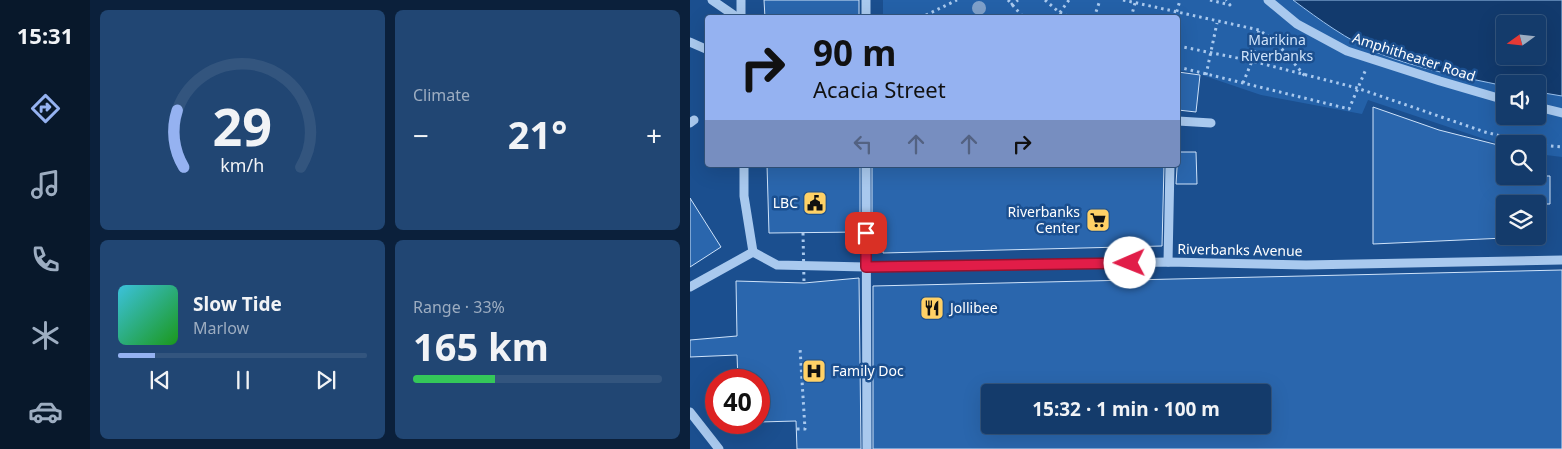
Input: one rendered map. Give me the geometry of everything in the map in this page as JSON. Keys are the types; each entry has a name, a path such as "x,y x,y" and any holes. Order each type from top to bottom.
{"street":[{"path":"712,0 734,15"},
{"path":"739,15 741,0"},
{"path":"866,0 866,15"},
{"name":"Amphitheater Road","path":"1268,0 1297,24 1347,51 1496,97"},
{"path":"690,42 705,49"},
{"path":"1546,110 1562,114"},
{"path":"1180,121 1211,123"},
{"path":"690,287 753,252 744,196 744,167"},
{"path":"866,167 867,449"},
{"path":"1168,262 1170,167"},
{"name":"Riverbanks Avenue","path":"753,252 777,265 866,267 1168,262 1306,265 1562,260"},
{"path":"690,412 719,449"}],"path":[{"path":"926,15 957,0"},
{"path":"1008,0 1021,15"},
{"path":"1012,5 1018,0"},
{"path":"1045,0 1066,15"},
{"path":"1058,15 1069,0"},
{"path":"1095,15 1100,0"},
{"path":"1123,0 1217,23 1259,30 1275,41 1305,76"},
{"path":"1176,13 1180,0"},
{"path":"1210,0 1230,4 1226,0"},
{"path":"1133,15 1135,3"},
{"path":"1206,74 1217,23"},
{"path":"1243,83 1252,61 1259,30"},
{"path":"1180,46 1252,61 1357,88 1498,135"},
{"path":"1180,68 1349,109 1357,88 1372,59"},
{"path":"1546,146 1562,148"},
{"path":"803,233 804,283"},
{"path":"796,429 805,428 800,348"}],"green space":[{"name":"Marikina Riverbanks","path":"883,0 1293,0 1345,36 1378,53 1425,68 1496,84 1496,125 1546,125 1546,93 1562,96 1562,157 1546,155 1546,135 1496,135 1496,143 1368,100 1362,114 1261,95 1202,75 1180,70 1180,15 883,15"}],"shaded area":[{"path":"1293,0 1562,0 1562,96 1546,93 1546,75 1496,75 1496,84 1393,59 1355,42"}],"building":[{"path":"764,0 859,0 859,15 765,15"},
{"path":"1180,72 1200,75 1196,112 1180,110"},
{"path":"1373,107 1439,130 1496,144 1496,185 1546,185 1546,176 1550,176 1550,204 1546,204 1546,195 1496,195 1496,238 1373,244"},
{"path":"1180,152 1196,152 1197,184 1176,184 1177,167 1180,167"},
{"path":"767,167 860,167 860,232 769,233"},
{"path":"872,167 1164,167 1162,246 883,253 882,232 872,232"},
{"path":"690,198 721,247 690,267"},
{"path":"1562,270 1562,449 873,449 873,286"},
{"path":"859,278 861,449 797,449 796,421 770,422 770,369 738,369 737,355 690,357 690,340 737,336 736,281 804,283"}],"place":[{"name":"LBC","path":"815,203"},
{"name":"Riverbanks Center","path":"1098,220"},
{"name":"Jollibee","path":"932,308"},
{"name":"Family Doc","path":"814,371"}],"route":[{"path":"866,233 866,267 1130,263"}]}
